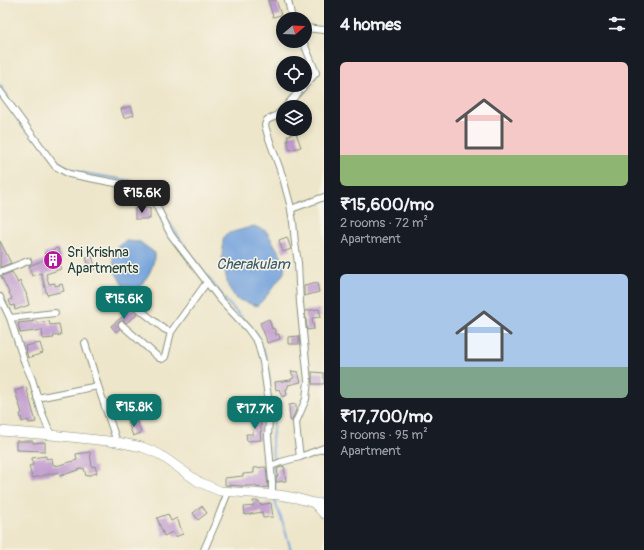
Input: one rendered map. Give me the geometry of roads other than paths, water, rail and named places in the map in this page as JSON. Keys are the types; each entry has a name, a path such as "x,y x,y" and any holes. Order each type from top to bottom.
{"main road":[{"path":"4,431 117,442 142,446 159,454 199,482 220,491 276,495 314,503 324,503"},
{"path":"314,503 324,514"}],"street":[{"path":"288,0 291,12"},
{"path":"312,29 324,30"},
{"path":"291,100 316,73 306,48"},
{"path":"0,91 54,166 69,174 136,187 147,192 154,201 171,235 227,307 248,329 258,343 263,362 268,397 268,436 273,465 272,482 276,495"},
{"path":"276,116 267,120 265,125 283,178 291,209 298,263 300,303 308,381 306,399 296,422 300,457"},
{"path":"291,209 324,197"},
{"path":"0,272 28,261"},
{"path":"122,325 162,359 165,356 171,332 207,282"},
{"path":"0,297 10,318 42,414 51,435"},
{"path":"133,304 171,332"},
{"path":"10,318 55,313"},
{"path":"86,343 98,386 117,442"},
{"path":"37,398 98,386"},
{"path":"273,465 324,448"},
{"path":"204,550 228,492"}],"water":[{"name":"Cherakulam","path":"254,226 266,231 285,264 284,273 257,306 236,299 228,286 222,257 223,240 226,234"},
{"path":"126,241 140,242 155,253 150,271 132,296 125,289 114,270 113,255 119,246"}],"waterway":[{"path":"0,85 8,97"},
{"path":"48,152 60,164 79,172 149,184 167,219 199,267 228,303 257,335 259,340"},
{"path":"263,349 266,358 269,382"},
{"path":"271,398 274,421 272,441 275,492"},
{"path":"275,498 291,550"}],"place":[{"name":"Sri Krishna Apartments","path":"53,260"}]}
